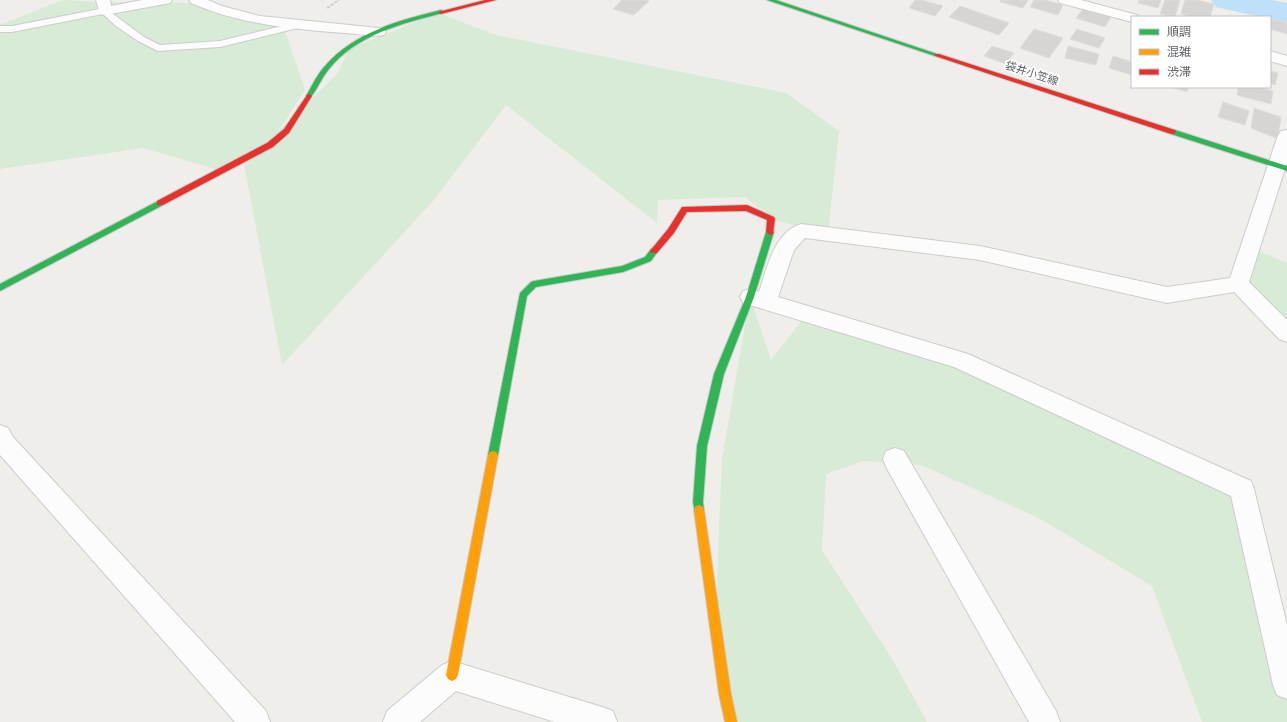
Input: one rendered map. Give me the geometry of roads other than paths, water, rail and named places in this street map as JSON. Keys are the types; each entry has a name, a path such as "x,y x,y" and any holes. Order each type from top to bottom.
{"street":[{"path":"104,5 165,0"},
{"path":"196,0 217,9 260,20 379,32"},
{"path":"0,288 270,145 287,131 327,67 341,54 360,41 404,21 494,0"},
{"name":"袋井小笠線","path":"770,0 1281,167"},
{"path":"1065,0 1131,18"},
{"path":"1271,56 1287,61"},
{"path":"1238,284 1281,167 1287,135"},
{"path":"398,722 452,675 523,295 534,284 623,269 648,259 685,209 747,208 771,219 771,228 758,299"},
{"path":"731,722 725,694 698,502 702,446 719,374 785,247 801,231 980,252 1167,295 1238,284"},
{"path":"1238,284 1287,333"},
{"path":"758,299 960,360 1242,489 1287,684"},
{"path":"0,435 5,444 255,722"},
{"path":"895,459 1045,722"},
{"path":"452,675 602,722"}],"lane":[{"path":"0,29 12,29 104,5 130,32 158,48 220,44 303,24"}],"waterway":[{"path":"1227,0 1287,13"}]}
